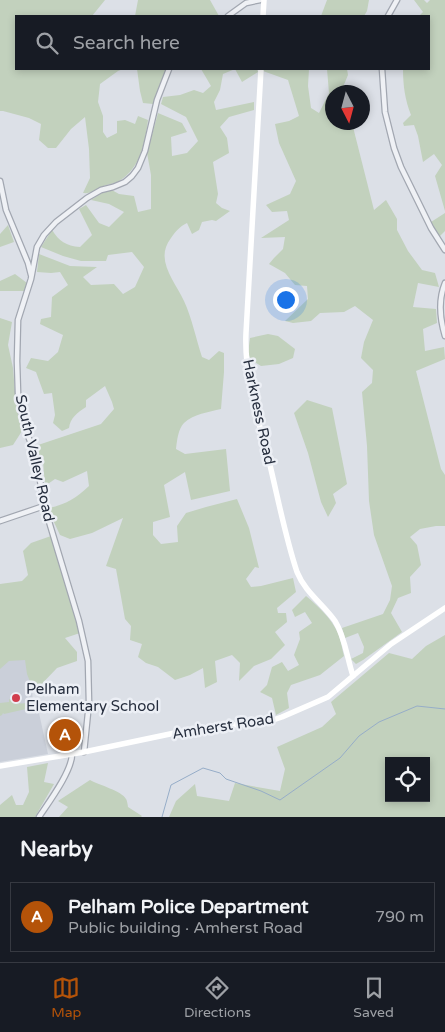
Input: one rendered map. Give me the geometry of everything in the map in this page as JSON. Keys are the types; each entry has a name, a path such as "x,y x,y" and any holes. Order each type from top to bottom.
{"main road":[{"path":"262,0 263,15"},
{"name":"Harkness Road","path":"261,70 247,304 247,364 262,434 297,572 305,587 336,624 353,676"},
{"name":"Amherst Road","path":"0,766 84,752 189,730 270,721 282,717 328,697 392,644 445,608"}],"street":[{"path":"229,15 246,3 262,0"},
{"path":"389,15 397,0"},
{"name":"South Valley Road","path":"84,752 89,712 88,661 79,621 44,506 38,462 22,420 18,388 18,323 20,309 31,279 37,247 42,237 49,228 94,193 125,182 136,171 145,151 157,100 169,70"},
{"path":"382,70 385,112 394,148 431,228 445,250"},
{"path":"0,181 1,196 29,266 31,279"},
{"path":"445,283 440,302 445,336"},
{"path":"0,521 44,506"},
{"path":"39,817 71,765 72,754"}],"shaded area":[{"name":"Pelham Elementary School","path":"0,630 47,654 32,688 33,707 39,713 48,754 0,762"}],"green space":[{"path":"0,0 105,0 93,15 15,15 15,70 120,70 100,84 98,102 103,116 103,132 107,138 117,133 117,121 125,120 135,124 138,116 148,120 141,154 126,176 115,183 83,193 90,178 85,117 71,129 56,148 48,148 39,140 41,124 29,118 0,111"},
{"path":"138,0 210,0 218,15 135,15"},
{"path":"327,0 369,0 365,15 321,15"},
{"path":"414,0 424,0 427,3 430,0 445,0 445,211 435,176 442,165 434,154 423,162 414,125 404,126 403,123 411,115 407,104 403,70 430,70 430,15 420,15 423,12"},
{"path":"137,70 167,70 153,104 143,103"},
{"path":"202,70 233,70 223,74 220,90 214,102 216,110 254,102 254,110 229,117 220,127 227,138 229,153 213,162 218,194 216,203 230,211 216,221 202,222 199,230 192,234 187,223 176,231 166,246 165,262 187,308 202,357 209,360 219,351 224,353 221,409 196,415 184,423 179,432 176,449 185,454 226,449 230,491 191,500 185,472 164,485 170,517 153,522 153,535 161,544 178,542 177,526 186,513 237,499 249,528 259,568 255,567 246,579 251,587 293,578 296,592 277,608 278,613 286,613 287,622 275,632 285,645 271,659 254,666 239,681 240,663 232,655 215,661 217,682 205,688 203,668 175,680 158,667 146,663 138,657 142,644 130,640 131,626 125,619 116,569 106,566 123,518 92,533 70,539 60,535 49,508 71,500 89,486 87,471 63,482 55,479 45,486 43,461 35,446 101,424 114,409 105,386 86,400 86,407 77,413 69,428 62,431 53,423 55,415 52,393 44,394 36,372 26,368 31,358 48,361 58,352 63,335 40,324 41,319 51,317 52,297 68,285 60,272 37,272 39,254 70,266 97,267 83,277 91,285 114,284 123,294 135,287 144,267 132,252 108,255 106,261 81,261 41,247 52,230 63,242 80,247 92,235 79,209 86,205 99,223 109,227 124,212 109,204 91,200 110,189 119,194 134,196 138,212 151,209 151,175 147,153 158,113 182,123 187,132 171,137 172,156 187,153 198,141 186,117 161,104 163,97 180,95 194,90 203,93 211,86"},
{"path":"236,70 257,70 258,72 242,82"},
{"path":"263,70 309,70 308,86 311,108 319,113 325,101 325,130 354,130 374,210 386,200 397,219 397,230 408,251 422,270 435,273 439,287 418,283 413,307 436,309 437,323 423,329 425,351 444,347 445,359 416,371 441,469 445,475 445,526 420,529 410,537 417,545 421,565 410,577 411,593 398,598 391,613 402,632 356,664 351,659 363,653 364,647 358,633 345,638 342,628 383,614 390,600 392,586 374,535 369,501 367,446 362,392 372,383 373,370 361,358 364,342 373,320 355,306 344,312 320,313 311,321 293,323 285,321 308,299 307,286 295,285 285,273 269,264 283,249 285,237 261,238 289,220 287,211 272,212 266,205 290,194 296,181 279,143 275,124 289,121 299,116 288,80"},
{"path":"327,70 347,70 348,75 344,85 328,85"},
{"path":"445,213 445,231 439,237 431,222"},
{"path":"8,225 14,242 0,247 0,234"},
{"path":"15,274 27,283 24,291 0,291 0,281"},
{"path":"0,318 12,322 8,345 22,431 13,445 0,448"},
{"path":"268,334 278,336 295,349 293,358 279,364 261,366 251,360 248,353 250,338"},
{"path":"307,400 332,408 347,484 333,494 336,503 328,517 321,502 308,453 294,413"},
{"path":"51,536 80,633 65,638 77,652 77,661 57,668 34,692 27,674 25,660 9,661 0,669 0,584 22,581 28,575 23,551 31,543"},
{"path":"306,596 332,622 339,636 344,656 320,675 291,685 287,693 289,708 276,715 272,698 260,692 267,685 272,667 282,662 288,671 299,665 294,655 300,639 299,632 312,623 305,612 295,617 292,610"},
{"path":"445,635 445,817 169,817 176,801 195,784 197,796 229,801 235,783 280,791 285,769 277,747 322,727 336,714 331,702 389,653 412,659 426,646"},
{"path":"9,699 20,703 31,701 33,711 31,712 26,709 3,713 0,716 0,703 9,702"},
{"path":"48,763 44,782 54,784 35,817 0,817 0,805 12,795 16,805 23,805 29,792 27,767"},
{"path":"90,780 120,793 124,796 128,807 142,816 59,817 68,807 58,801"}],"waterway":[{"path":"162,817 171,785 203,768 220,773 226,779 261,791 280,800 340,758 359,736 379,722 417,706 445,709"}],"place":[{"name":"Pelham Elementary School","path":"16,698"},
{"name":"Pelham Police Department","path":"65,735"}]}
